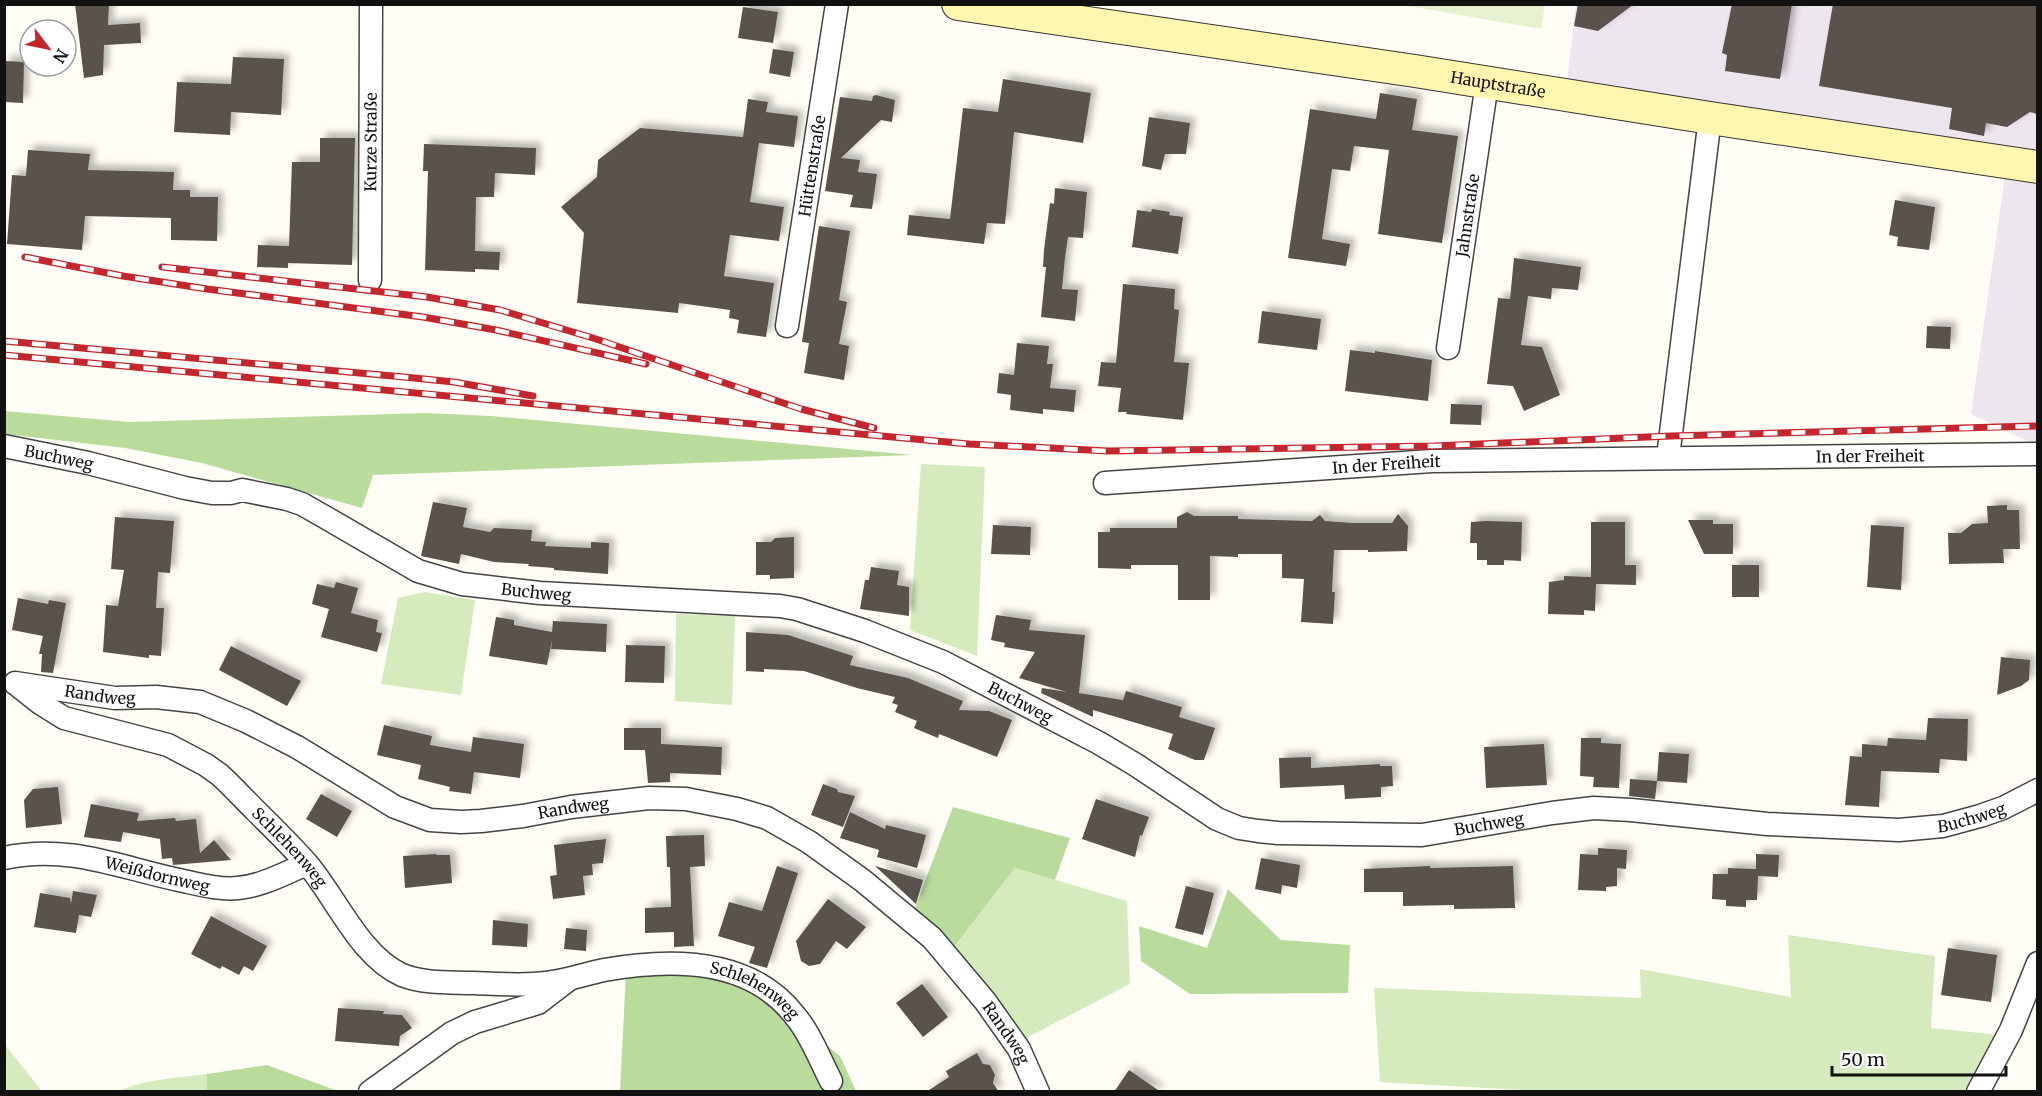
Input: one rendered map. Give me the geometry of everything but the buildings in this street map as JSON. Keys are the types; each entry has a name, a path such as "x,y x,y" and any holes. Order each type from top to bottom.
{"main road":[{"name":"Hauptstraße","path":"958,4 2037,166"}],"street":[{"name":"Kurze Straße","path":"369,280 371,4"},
{"name":"Hüttenstraße","path":"787,326 837,4"},
{"name":"Jahnstraße","path":"1448,348 1487,84"},
{"path":"1668,457 1710,118"},
{"name":"Buchweg","path":"4,447 88,463 212,493 231,493 242,490 287,499 316,512 418,571 462,584 540,593 780,606 798,609 865,631 943,662 1099,743 1217,819 1239,828 1278,833 1422,836 1552,813 1594,808 1767,824 1899,830 1943,826 1980,816 2003,808 2037,790"},
{"name":"In der Freiheit","path":"1105,483 1432,460 2037,454"},
{"name":"Schlehenweg","path":"10,681 40,704 64,718 168,745 206,765 230,784 307,864 377,959 401,974 426,981 525,985 569,979 638,964 670,963 693,964 744,976 765,987 783,1001 797,1017 831,1081"},
{"name":"Randweg","path":"10,681 115,698 156,697 200,702 246,721 297,747 395,807 430,820 461,822 523,816 571,807 649,798 686,799 737,809 767,818 809,842 862,880 932,938 985,1001 1019,1049 1038,1092"},
{"name":"Weißdornweg","path":"4,858 36,853 72,854 200,885 237,888 252,886 307,864"},
{"path":"1978,1092 2011,1030 2037,963"},
{"name":"Schlehenweg","path":"370,1092 452,1033 475,1022 538,1003 569,979"}],"shaded area":[{"path":"1576,5 2037,5 2037,156 1567,80"},
{"path":"2006,169 2037,174 2037,446 1971,414"}],"green space":[{"path":"1403,5 1545,5 1541,29"},
{"path":"5,411 129,422 426,413 491,416 912,455 373,475 362,508 202,463 125,448 5,434"},
{"path":"921,464 985,467 977,656 910,630"},
{"path":"425,592 475,600 461,695 381,684 398,598"},
{"path":"676,614 735,616 732,705 675,701"},
{"path":"953,807 1070,838 1055,880 1015,868 950,952 932,925 915,908"},
{"path":"1015,868 1127,901 1130,984 1024,1039 950,952"},
{"path":"1228,889 1281,940 1350,945 1348,993 1190,994 1141,961 1139,926 1207,948"},
{"path":"1788,935 1935,956 1931,1028 2001,1035 1965,1091 1558,1092 1380,1082 1374,988 1641,998 1640,969 1791,997"},
{"path":"708,969 758,991 840,1056 856,1091 620,1092 626,972"},
{"path":"5,1045 42,1091 5,1091"},
{"path":"267,1065 338,1091 207,1091 207,1074"},
{"path":"207,1074 207,1091 117,1092 150,1082"}],"railway":[{"path":"25,257 207,289 423,317 496,330 646,364"},
{"path":"162,267 427,297 500,310 596,339 801,409 874,428"},
{"path":"4,341 454,382 533,396"},
{"path":"4,355 969,444 1108,451 1434,446 1671,436 2038,426"}]}
